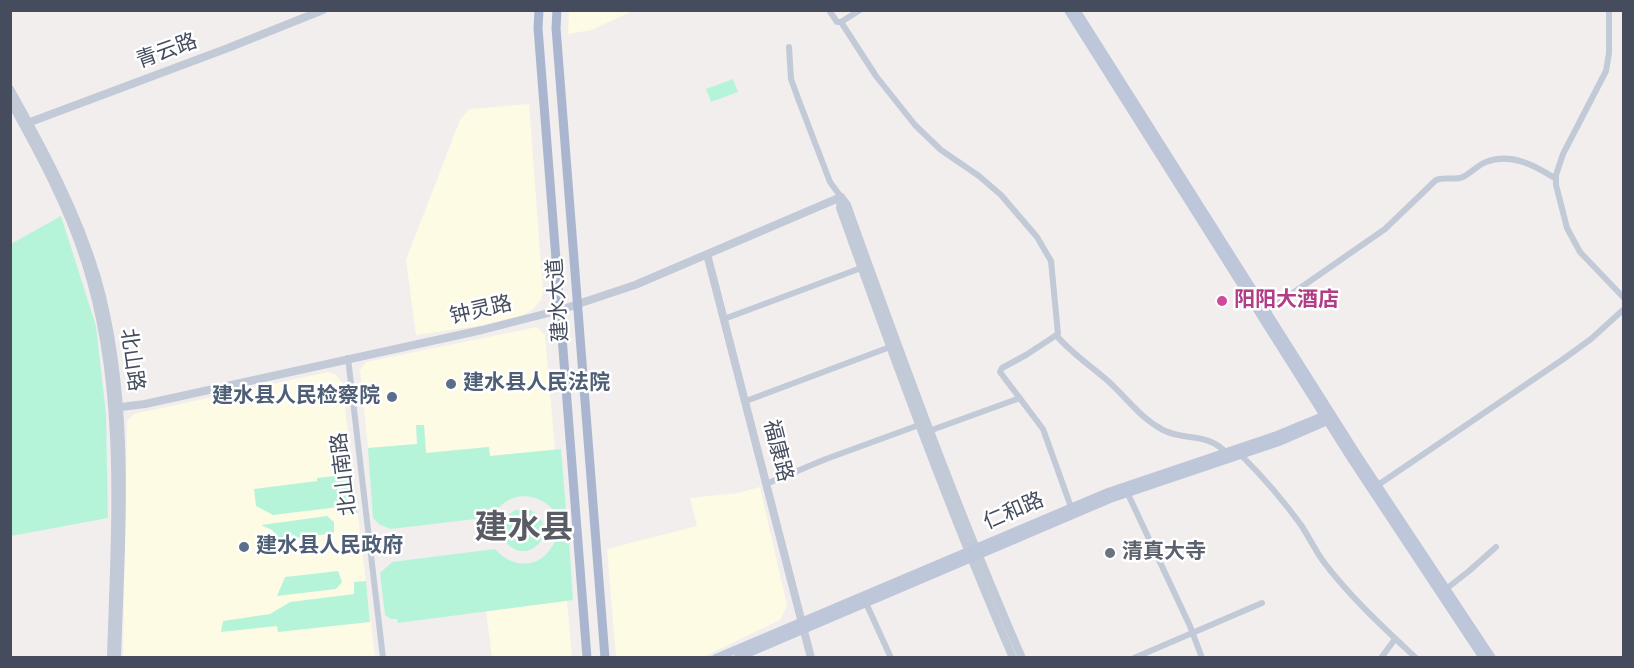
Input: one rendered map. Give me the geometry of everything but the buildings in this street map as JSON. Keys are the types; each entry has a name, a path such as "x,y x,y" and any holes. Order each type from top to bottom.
{"main road":[{"name":"建水大道","path":"539,10 538,28 587,657"},
{"name":"建水大道","path":"557,10 556,28 605,657"},
{"path":"1073,12 1267,311 1330,417"},
{"path":"1073,12 1483,657"},
{"name":"仁和路","path":"716,657 866,603 1071,507 1128,484 1330,417"},
{"name":"仁和路","path":"737,657 803,625 973,552 1127,492 1279,442 1330,417"},
{"path":"1375,488 1492,657"}],"street":[{"name":"青云路","path":"26,124 323,10"},
{"path":"830,10 837,22 842,22 860,10"},
{"path":"1609,10 1609,53 1606,71 1567,144 1559,164 1556,180 1564,217 1580,252 1623,298"},
{"path":"842,22 876,76 915,125 941,150 979,176 1001,195 1037,237 1051,261 1058,334 1000,372 1042,429 1071,507"},
{"path":"789,47 792,79 799,101 830,182 847,205 1013,657"},
{"name":"北山路","path":"10,89 58,192 85,261 107,352 116,408 121,496 117,657"},
{"name":"北山路","path":"10,101 26,124"},
{"path":"1267,311 1385,229 1436,180 1460,178 1485,162 1504,159 1526,162 1556,180"},
{"name":"钟灵路","path":"116,408 145,404 490,328 560,310 635,285 841,197"},
{"path":"841,197 840,208 919,425 973,552 1022,657"},
{"name":"福康路","path":"707,254 811,657"},
{"path":"724,319 861,268"},
{"path":"1375,488 1562,360 1591,339 1623,309"},
{"path":"1056,336 1066,347 1110,382 1132,407 1153,424 1172,434 1210,440 1227,453"},
{"path":"746,401 890,347"},
{"name":"北山南路","path":"348,358 383,657"},
{"path":"929,431 1020,398"},
{"name":"北山路","path":"111,657 116,408"},
{"path":"766,484 919,425"},
{"path":"1241,455 1286,504 1330,570 1368,613 1416,657"},
{"path":"1127,492 1202,657"},
{"path":"1446,589 1496,547"},
{"path":"866,603 891,657"},
{"path":"1134,657 1262,603"},
{"path":"1381,657 1395,639"}],"shaded area":[{"path":"569,10 633,11 591,30 568,34"},
{"path":"529,104 543,292 541,300 532,310 523,315 478,326 416,335 406,260 460,120 469,109"},
{"path":"537,327 545,335 555,450 490,456 488,447 426,453 424,425 417,444 368,448 360,370 366,362"},
{"path":"328,372 336,375 342,383 375,657 123,658 127,421 134,414"},
{"path":"760,487 787,606 780,620 703,657 616,657 607,549 697,526 690,498 738,493"},
{"path":"567,601 572,657 492,657 486,611"}],"green space":[{"path":"733,79 738,92 711,102 706,89"},
{"path":"61,216 96,326 106,414 108,518 11,536 11,244"},
{"path":"416,425 424,425 426,453 489,447 490,456 561,449 566,510 554,511 539,499 521,496 505,502 492,517 391,529 380,525 373,518 368,448 417,444"},
{"path":"353,474 358,513 347,513 339,507 273,515 256,506 254,489"},
{"path":"523,509 538,515 544,530 538,545 523,551 508,545 502,530 508,515"},
{"path":"327,516 334,522 334,533 281,540 272,530 261,525"},
{"path":"569,540 573,600 398,623 397,619 391,619 385,615 380,573 392,562 495,549 511,561 528,563 543,557 555,541"},
{"path":"338,571 342,582 336,589 277,596 285,577"},
{"path":"366,581 370,622 278,632 277,626 221,632 223,621 270,614 290,602 354,594 354,582"}],"place":[{"name":"阳阳大酒店","path":"1222,301"},
{"name":"建水县人民法院","path":"451,384"},
{"name":"建水县人民检察院","path":"392,397"},
{"name":"建水县人民政府","path":"244,547"},
{"name":"清真大寺","path":"1110,553"}],"district":[{"name":"建水县","path":"524,530"}]}
